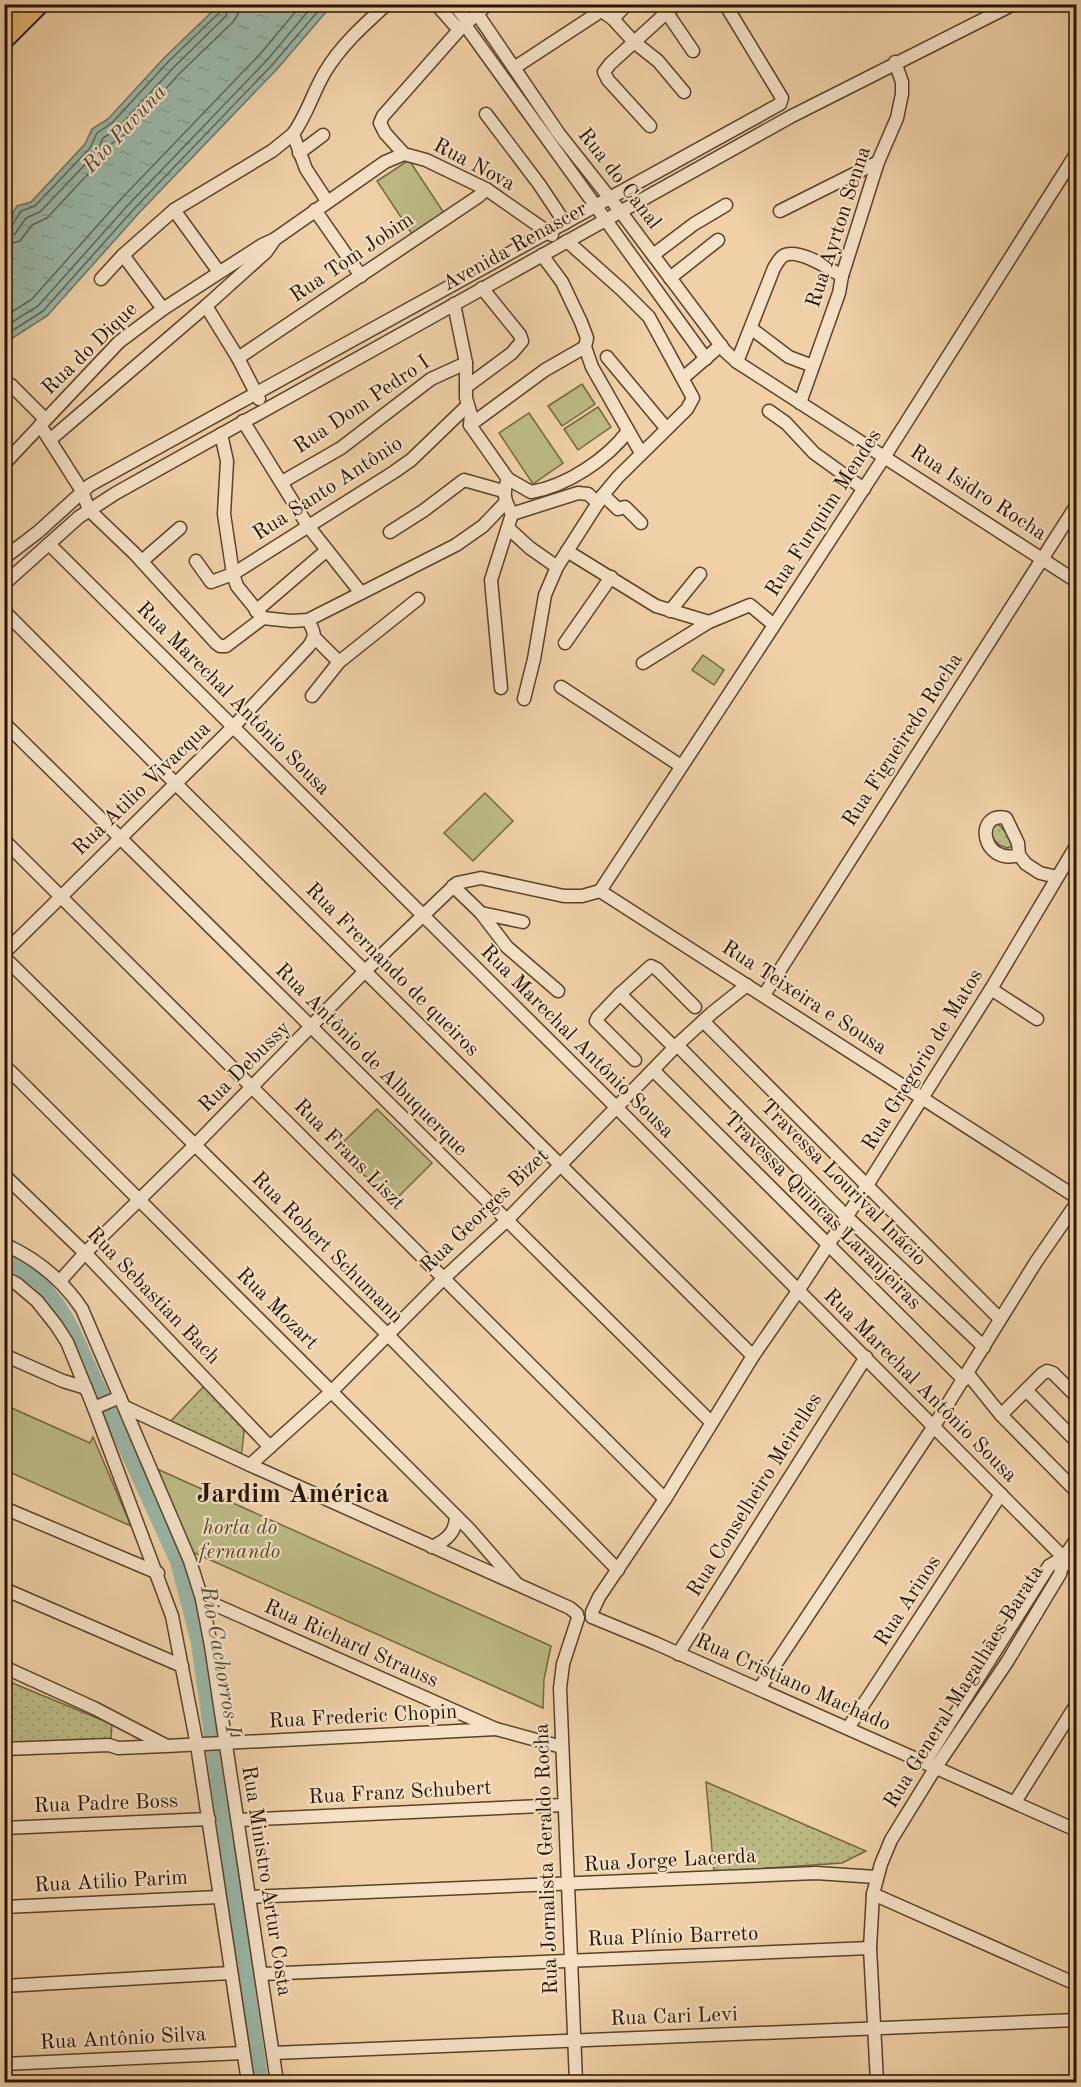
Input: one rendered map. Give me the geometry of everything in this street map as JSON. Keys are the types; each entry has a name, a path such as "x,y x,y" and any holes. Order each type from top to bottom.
{"highway":[{"path":"4,19 19,4"},
{"path":"4,41 41,4"}],"street":[{"path":"101,279 123,255 174,210 272,152 293,134 302,121 315,90 333,59 355,33 387,4"},
{"path":"436,4 467,23"},
{"path":"454,4 706,359"},
{"path":"467,23 488,4"},
{"path":"613,20 627,4"},
{"path":"725,4 792,116"},
{"name":"Avenida Renascer","path":"4,584 89,510 243,421 792,116 895,62 1014,4"},
{"path":"650,126 608,80 604,72 668,7 693,51"},
{"path":"514,68 597,8 658,61 684,92"},
{"name":"Rua do Canal","path":"467,23 514,68 558,134 610,198 721,345 737,362"},
{"name":"Rua Nova","path":"467,23 380,119 381,127 404,154 426,160 486,189 565,242 622,290 648,317 686,382"},
{"name":"Rua Ayrton Senna","path":"800,403 839,293 842,276 878,162 897,118 902,82 895,62"},
{"name":"Avenida Renascer","path":"4,558 38,532 82,491 782,101"},
{"path":"486,114 539,184 565,223"},
{"path":"293,134 306,169 327,201"},
{"path":"299,153 323,135"},
{"name":"Rua do Dique","path":"4,464 119,342 163,309 274,239 385,162 404,154"},
{"name":"Rua Furquim Mendes","path":"600,891 864,489 1077,154"},
{"path":"780,211 878,162"},
{"name":"Rua Tom Jobim","path":"238,358 479,196 486,189"},
{"path":"653,255 694,224 726,205"},
{"path":"174,210 217,273 224,290"},
{"path":"315,210 361,276"},
{"name":"Rua do Dique","path":"51,439 224,290 266,252 274,239"},
{"path":"670,278 718,240"},
{"path":"737,362 752,329 774,267 781,257 793,253 806,257 842,276"},
{"path":"123,255 163,309"},
{"path":"542,255 562,282 587,338 585,347 592,366 641,453"},
{"path":"466,387 512,353 522,341 520,335 482,288"},
{"path":"454,304 466,363 467,406 471,415 470,424 506,491 512,514 491,580 501,688"},
{"path":"206,306 238,358 264,409"},
{"path":"752,329 789,357 813,366"},
{"path":"524,699 534,659 545,595 556,567 601,499 641,453 691,403 693,398 686,382 721,345"},
{"path":"470,424 546,370 585,347"},
{"path":"607,357 666,428"},
{"name":"Rua Isidro Rocha","path":"737,362 1077,581"},
{"name":"Rua Dom Pedro I","path":"282,482 341,448 432,379 466,363"},
{"path":"11,386 43,422 82,491 89,510 142,561 220,646 233,642 327,550"},
{"name":"Rua Santo Antônio","path":"233,574 411,460 467,406"},
{"path":"770,411 786,423 814,453 864,489"},
{"path":"243,421 308,526 361,593"},
{"path":"390,532 423,512 464,480 506,491 531,492 574,477 621,441 628,431"},
{"path":"221,434 227,461 224,514 233,574 237,586 260,614 291,621 308,620 456,545 483,526 506,491"},
{"path":"574,477 584,493"},
{"path":"512,514 574,494 584,493 601,499 618,509 625,507 641,524"},
{"name":"Rua Figueiredo Rocha","path":"764,995 1077,506"},
{"path":"142,561 180,528"},
{"path":"508,528 556,567"},
{"name":"Rua Marechal Antônio Sousa","path":"49,544 617,1108 1077,1570"},
{"path":"567,551 656,606 709,622"},
{"path":"195,561 211,582 233,574"},
{"path":"670,611 700,574"},
{"path":"565,643 611,577"},
{"path":"312,696 339,662 418,600"},
{"path":"643,663 709,622 750,605 774,625"},
{"name":"Rua Frernando de queiros","path":"4,610 175,783 753,1356"},
{"path":"308,620 315,633 315,638 339,662"},
{"name":"Rua Atilio Vivacqua","path":"4,955 233,727 315,638"},
{"path":"561,687 681,766"},
{"name":"Rua Antônio de Albuquerque","path":"4,723 711,1422"},
{"name":"Rua Frans Liszt","path":"4,840 665,1499"},
{"name":"Rua Gregório de Matos","path":"798,1291 991,989 1077,846"},
{"path":"1019,855 1026,864 1040,873 1057,878"},
{"name":"Rua Debussy","path":"60,1281 85,1252 453,886 465,880 481,878 564,896 582,896 600,891"},
{"path":"453,886 481,913 507,947 558,991"},
{"name":"Rua Teixeira e Sousa","path":"600,891 1077,1197"},
{"path":"481,913 524,922"},
{"name":"Rua Robert Schumann","path":"4,955 388,1335 618,1570"},
{"path":"635,1060 596,1021 597,1017 620,994 651,966 657,969 695,1007"},
{"name":"Rua Georges Bizet","path":"250,1466 331,1392 444,1278 506,1221 676,1046 747,985"},
{"path":"991,989 1037,1019"},
{"name":"Travessa Lourival Inácio","path":"620,994 676,1046 847,1217 984,1347"},
{"path":"703,1021 1000,1319"},
{"name":"Rua Mozart","path":"4,1065 456,1516 517,1584"},
{"name":"Travessa Quincas Laranjeiras","path":"653,1070 966,1377 1077,1491"},
{"name":"Rua Sebastian Bach","path":"4,1175 85,1252 270,1447"},
{"path":"759,1689 966,1377 1045,1248 1077,1204"},
{"name":"Rua Ministro Artur Costa","path":"4,1244 34,1260 60,1281 82,1309 183,1543 202,1599 222,1743 238,1820 277,2082"},
{"path":"4,1277 27,1292 56,1324 67,1342 86,1388 97,1406 172,1616 201,1744 219,1897 248,2082"},
{"name":"Rua Jornalista Geraldo Rocha","path":"576,2082 562,1747 561,1676 565,1658 582,1613 599,1597 618,1570 665,1499 753,1356 798,1291"},
{"path":"4,1355 63,1381 86,1388"},
{"name":"Rua Conselheiro Meirelles","path":"678,1654 866,1357"},
{"path":"1001,1415 1047,1371 1053,1373 1077,1396"},
{"path":"1026,1390 1077,1441"},
{"path":"97,1406 120,1401"},
{"name":"Rua Cristiano Machado","path":"120,1401 250,1466 1077,1830"},
{"name":"Rua Arinos","path":"848,1728 1001,1494"},
{"path":"4,1508 158,1573"},
{"path":"432,1547 452,1533 456,1525 456,1516"},
{"path":"1064,1557 1077,1540"},
{"name":"Rua General Magalhães Barata","path":"878,2082 870,1948 876,1877 891,1840 994,1654 1049,1566 1064,1557"},
{"name":"Rua General Magalhães Barata","path":"931,1765 1007,1662 1060,1574 1064,1557"},
{"path":"4,1589 182,1666"},
{"name":"Rua Richard Strauss","path":"202,1599 496,1729 562,1747"},
{"path":"207,1624 214,1614 226,1610"},
{"path":"994,1654 1007,1662"},
{"path":"4,1667 94,1708 166,1746"},
{"path":"1016,1802 1077,1705"},
{"name":"Rua Frederic Chopin","path":"118,1748 496,1729"},
{"path":"4,1749 109,1745 118,1748"},
{"path":"4,1758 110,1753 118,1748"},
{"name":"Rua Franz Schubert","path":"238,1820 564,1805"},
{"name":"Rua Padre Boss","path":"4,1828 209,1820"},
{"name":"Rua Jorge Lacerda","path":"249,1897 816,1873 876,1877"},
{"path":"873,1894 1077,1984"},
{"name":"Rua Atilio Parim","path":"4,1907 219,1897"},
{"name":"Rua Plínio Barreto","path":"261,1974 870,1948"},
{"path":"4,1986 230,1973"},
{"name":"Rua Cari Levi","path":"273,2053 1077,2020"},
{"name":"Rua Antônio Silva","path":"4,2064 243,2053"}],"green space":[{"path":"409,160 444,213 412,234 377,181"},
{"path":"582,384 595,404 562,426 548,406"},
{"path":"598,407 611,427 578,450 564,429"},
{"path":"529,413 563,463 533,484 499,433"},
{"path":"703,655 724,670 714,685 692,670"},
{"path":"485,793 513,821 473,861 444,833"},
{"path":"993,824 998,824 1013,840 1012,846 1008,848 999,845 991,836"},
{"path":"377,1109 432,1163 393,1202 336,1149"},
{"path":"205,1385 245,1424 241,1458 167,1425"},
{"path":"5,1405 90,1443 93,1437 131,1526 5,1470"},
{"name":"horta do fernando","path":"155,1468 551,1646 544,1679 543,1708 190,1551"},
{"path":"5,1680 112,1724 111,1739 5,1744"},
{"path":"706,1782 866,1851 842,1863 714,1872"}],"water":[{"name":"Rio Pavuna","path":"219,5 332,5 278,68 138,214 47,316 5,343 5,226 17,206 31,202 85,144 92,129 108,119 164,58"}],"waterway":[{"name":"Rio Cachorros I","path":"4,1257 40,1283 58,1305 71,1327 178,1563 198,1641 261,2082"}],"district":[{"name":"Jardim América","path":"293,1494"}]}
